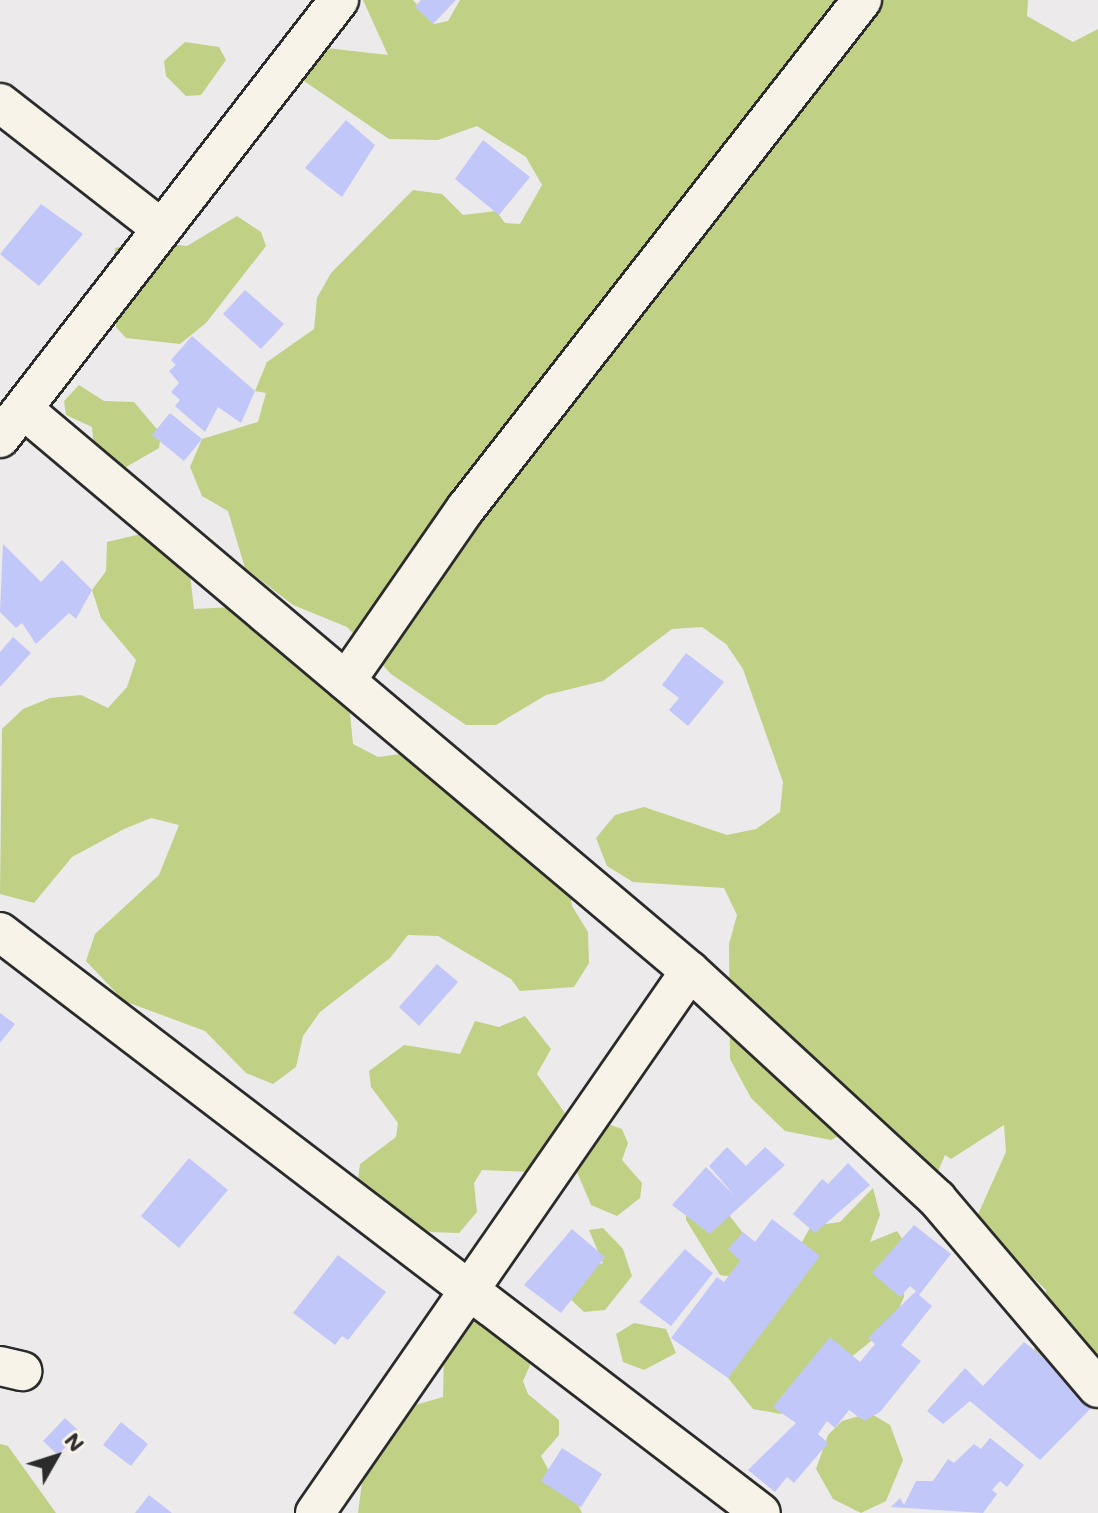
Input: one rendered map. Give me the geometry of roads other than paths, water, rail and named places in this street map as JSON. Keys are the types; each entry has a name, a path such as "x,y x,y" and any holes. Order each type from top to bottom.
{"street":[{"path":"339,0 158,226 11,424 346,681 690,971 937,1199 1098,1388"},
{"path":"346,681 466,508 862,0"},
{"path":"0,103 158,226"},
{"path":"0,932 471,1288 761,1513"},
{"path":"315,1513 690,971"}]}
